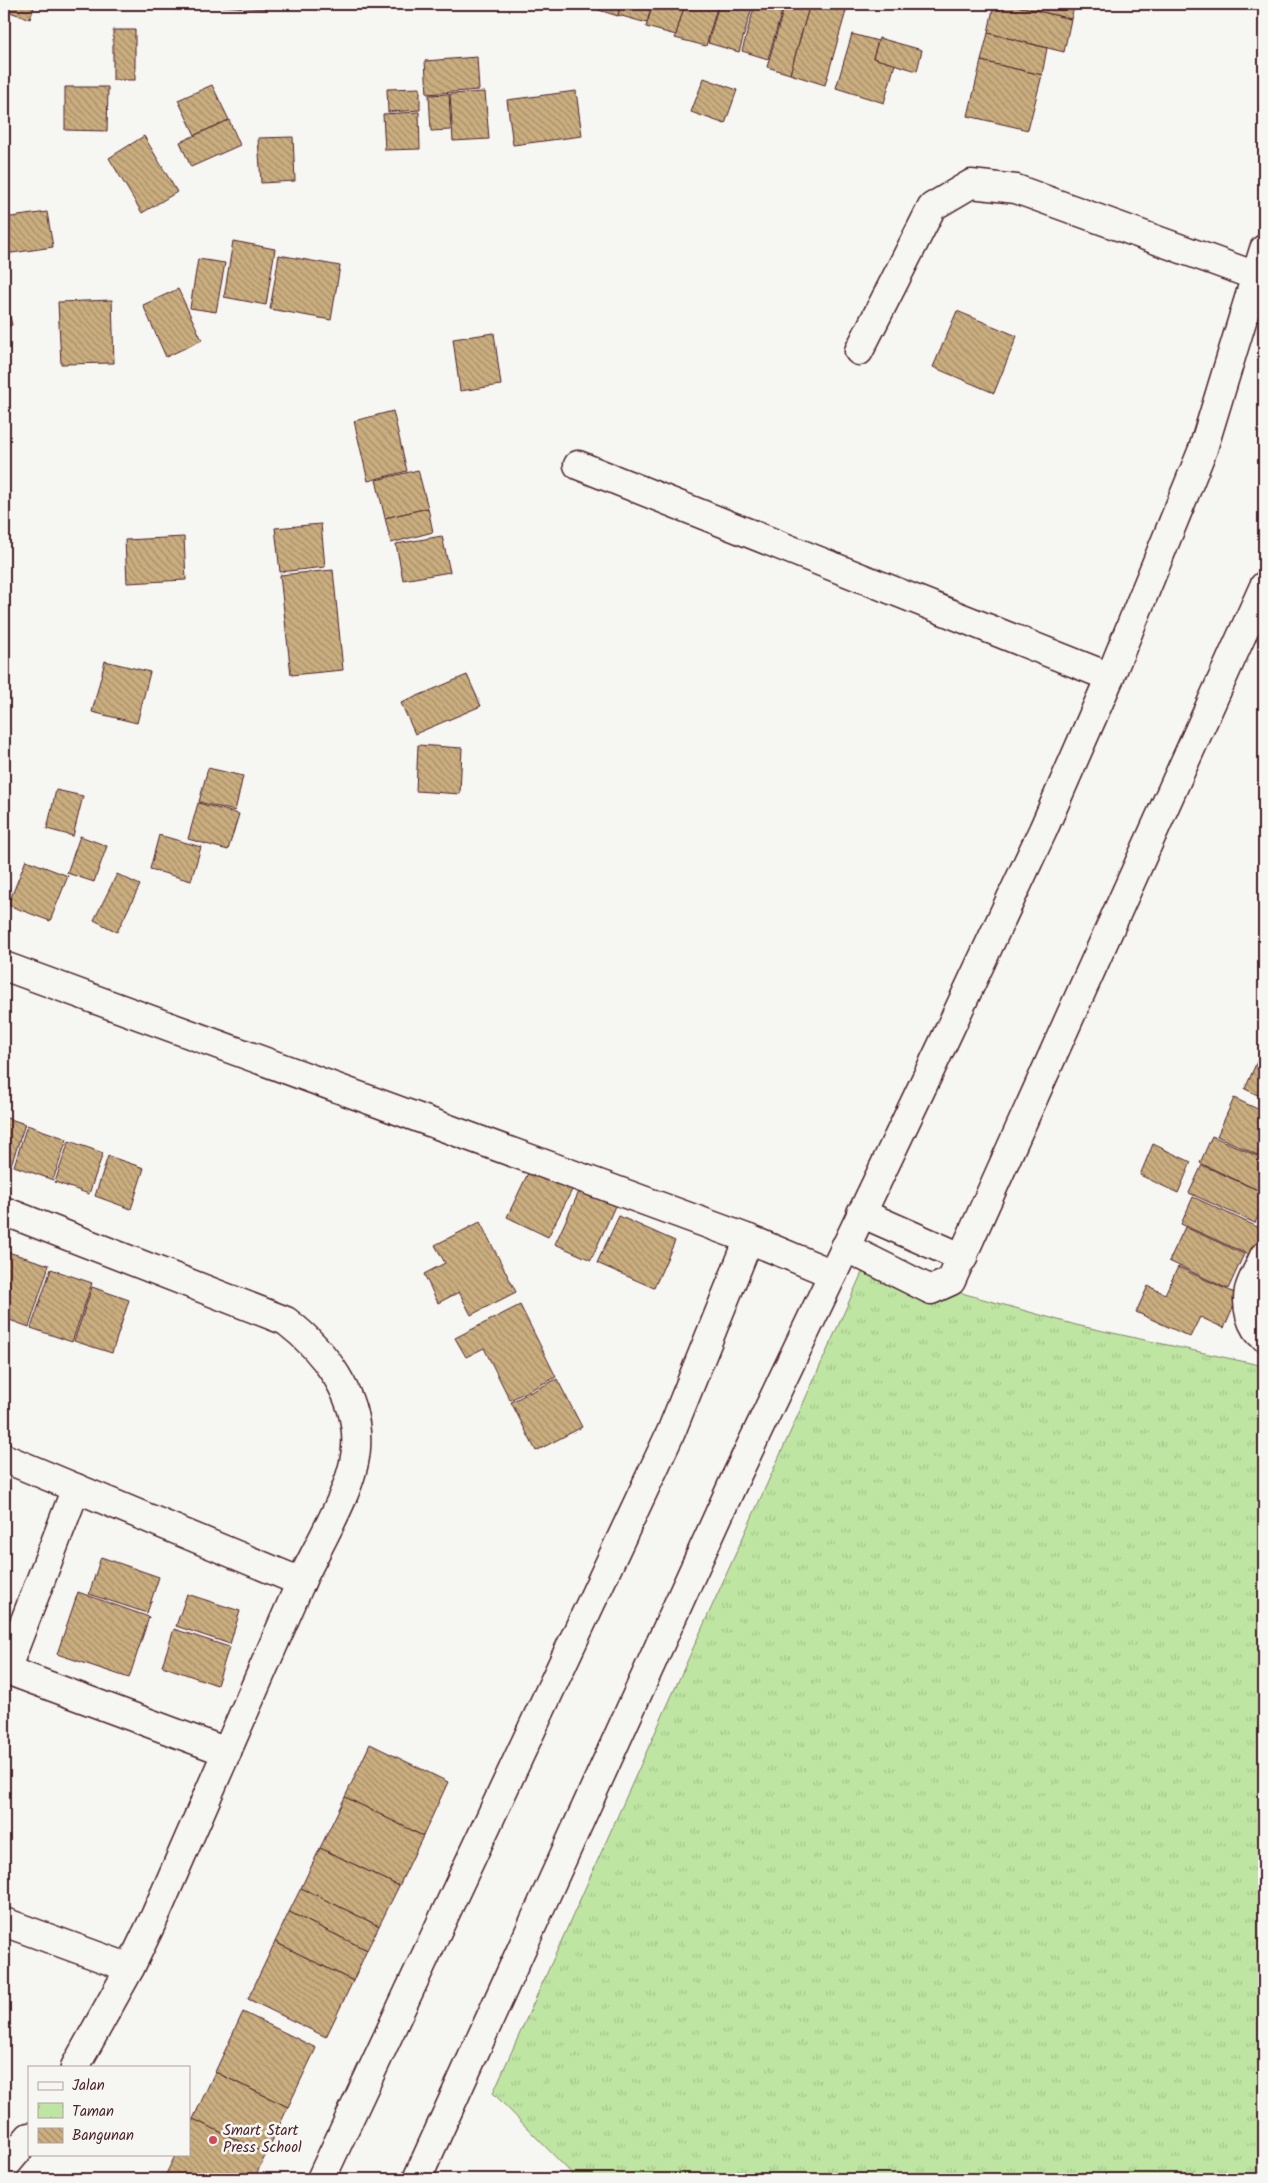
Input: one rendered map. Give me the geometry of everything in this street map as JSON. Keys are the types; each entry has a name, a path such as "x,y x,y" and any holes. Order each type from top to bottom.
{"street":[{"path":"859,351 932,208 971,184 1016,189 1256,276"},
{"path":"417,2179 735,1480 1043,830 1110,678 1203,449 1264,249"},
{"path":"578,465 1110,678"},
{"path":"845,1248 931,1290 951,1281 1264,586"},
{"path":"4,966 749,1239 834,1274"},
{"path":"4,1212 286,1321 304,1335 325,1358 351,1408 356,1448 351,1477 301,1582 155,1916 130,1968 76,2066"},
{"path":"861,1213 963,1258"},
{"path":"321,2179 671,1432 749,1239"},
{"path":"1264,1256 1249,1290 1250,1317 1257,1332 1264,1337"},
{"path":"4,1458 301,1582"},
{"path":"76,1488 5,1670 227,1752"},
{"path":"4,1922 130,1968"},
{"path":"4,2167 28,2137"}],"green space":[{"path":"865,1266 1076,1325 1264,1366 1264,2179 577,2179 493,2093"}],"building":[{"path":"4,4 35,4 30,19 4,10"},
{"path":"220,4 266,4 266,9 220,6"},
{"path":"587,4 621,4 618,16 586,6"},
{"path":"621,4 652,4 647,23 618,15"},
{"path":"653,4 685,4 676,35 646,27"},
{"path":"685,4 718,4 706,46 675,38"},
{"path":"719,4 753,4 739,52 708,43"},
{"path":"755,4 784,4 768,59 742,51"},
{"path":"785,4 810,4 790,74 767,67"},
{"path":"810,4 848,4 825,85 790,74"},
{"path":"994,4 1010,4 1071,19 1064,52 988,33"},
{"path":"1010,4 1075,4 1071,19"},
{"path":"4,15 10,17 4,36"},
{"path":"113,30 135,30 135,80 113,80"},
{"path":"988,33 1047,48 1042,75 981,61"},
{"path":"852,34 878,41 873,58 895,64 884,103 836,88"},
{"path":"879,38 922,50 917,71 873,58"},
{"path":"477,57 479,90 427,94 425,61"},
{"path":"981,61 1042,75 1028,130 968,116"},
{"path":"704,78 737,90 725,124 691,112"},
{"path":"212,85 229,120 195,135 178,100"},
{"path":"65,87 108,87 107,131 65,130"},
{"path":"420,88 420,110 388,112 387,89"},
{"path":"576,91 582,136 513,145 507,100"},
{"path":"485,92 489,139 453,141 450,94"},
{"path":"449,94 451,130 431,131 429,95"},
{"path":"419,112 420,149 385,150 383,114"},
{"path":"229,120 240,145 191,167 180,142"},
{"path":"144,136 177,192 142,213 109,158"},
{"path":"293,137 295,181 261,183 258,138"},
{"path":"47,212 53,247 5,254 4,218"},
{"path":"233,241 275,249 266,305 224,297"},
{"path":"279,255 340,266 331,320 270,309"},
{"path":"198,259 225,263 216,312 190,308"},
{"path":"178,289 202,340 166,357 143,305"},
{"path":"4,292 12,325 4,327"},
{"path":"112,300 114,363 61,364 58,302"},
{"path":"957,311 1017,336 994,393 933,367"},
{"path":"494,333 501,385 460,391 453,339"},
{"path":"393,411 407,471 368,481 354,421"},
{"path":"418,470 428,508 385,518 376,480"},
{"path":"428,508 433,532 391,543 385,518"},
{"path":"321,524 325,567 280,572 275,528"},
{"path":"442,536 450,572 403,580 396,544"},
{"path":"184,537 186,580 127,583 125,540"},
{"path":"333,570 343,670 291,675 280,575"},
{"path":"105,661 150,672 137,723 92,712"},
{"path":"467,675 481,706 415,734 401,703"},
{"path":"418,745 462,748 460,794 416,791"},
{"path":"208,768 243,776 235,811 199,802"},
{"path":"56,790 83,796 73,836 47,829"},
{"path":"198,803 239,814 228,850 188,839"},
{"path":"159,835 201,847 191,881 150,869"},
{"path":"80,836 107,846 94,882 67,873"},
{"path":"26,860 68,876 50,921 8,905"},
{"path":"117,874 140,885 117,932 94,920"},
{"path":"1259,1057 1264,1059 1264,1098 1245,1089"},
{"path":"1234,1098 1264,1112 1264,1158 1217,1136"},
{"path":"4,1117 25,1124 11,1165 4,1163"},
{"path":"27,1125 67,1139 53,1180 14,1166"},
{"path":"1212,1136 1264,1159 1264,1193 1200,1163"},
{"path":"69,1141 103,1153 89,1194 55,1182"},
{"path":"1153,1144 1191,1162 1178,1193 1140,1175"},
{"path":"108,1156 144,1168 131,1209 95,1196"},
{"path":"1202,1165 1264,1193 1264,1204 1255,1223 1189,1193"},
{"path":"531,1167 573,1188 548,1237 507,1217"},
{"path":"584,1181 619,1197 591,1260 555,1244"},
{"path":"1193,1197 1264,1230 1264,1240 1256,1258 1181,1224"},
{"path":"619,1216 675,1241 654,1288 597,1263"},
{"path":"480,1222 516,1292 471,1315 459,1292 438,1303 424,1274 445,1263 435,1245"},
{"path":"1185,1227 1244,1254 1228,1289 1169,1261"},
{"path":"8,1252 49,1265 29,1327 4,1318 4,1265"},
{"path":"1178,1267 1239,1295 1224,1328 1200,1317 1190,1337 1136,1312 1148,1286 1165,1294"},
{"path":"51,1269 92,1283 72,1342 31,1328"},
{"path":"92,1287 129,1300 112,1353 74,1341"},
{"path":"520,1305 556,1377 510,1400 484,1348 466,1357 455,1338"},
{"path":"557,1379 582,1427 536,1451 511,1402"},
{"path":"101,1557 159,1577 147,1613 89,1594"},
{"path":"78,1592 149,1617 129,1678 57,1654"},
{"path":"187,1594 240,1611 230,1644 176,1626"},
{"path":"174,1629 229,1647 217,1685 162,1666"},
{"path":"370,1744 448,1782 423,1836 345,1797"},
{"path":"345,1797 423,1836 399,1886 320,1848"},
{"path":"320,1848 399,1886 379,1926 301,1888"},
{"path":"301,1888 379,1926 367,1950 289,1912"},
{"path":"289,1912 367,1950 353,1981 275,1942"},
{"path":"275,1942 353,1981 326,2037 248,1999"},
{"path":"243,2012 316,2048 288,2107 215,2072"},
{"path":"215,2072 288,2107 266,2154 193,2119"},
{"name":"Smart Start Press School","path":"193,2119 266,2154 254,2179 177,2179 166,2174 175,2156 190,2156 190,2125"}],"place":[{"name":"Smart Start Press School","path":"213,2140"}]}
